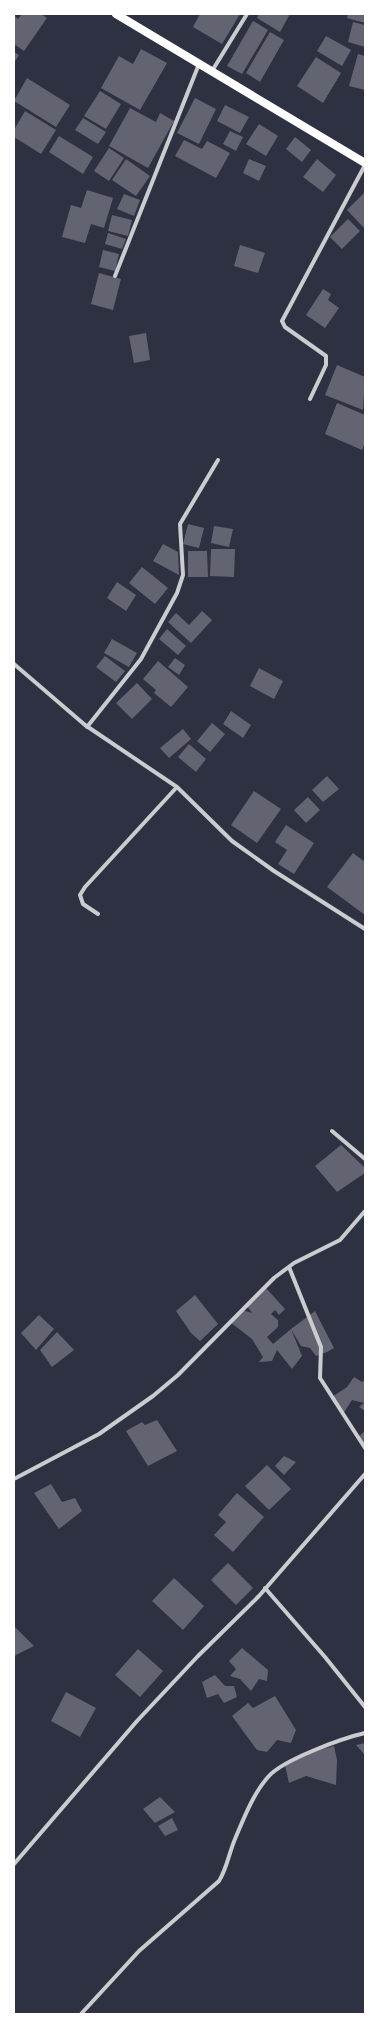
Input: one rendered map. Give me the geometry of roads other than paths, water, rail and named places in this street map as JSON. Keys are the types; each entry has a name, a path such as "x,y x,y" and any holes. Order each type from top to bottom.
{"main road":[{"path":"116,14 365,164"}],"street":[{"path":"212,71 247,14"},
{"path":"115,276 199,64"},
{"path":"310,399 326,365 326,356 285,327 282,321 365,164"},
{"path":"87,727 141,659 177,593 183,575 180,524 218,460"},
{"path":"14,664 87,727 177,787 232,841 274,872 365,929"},
{"path":"98,914 83,904 80,895 85,887 177,787"},
{"path":"332,1131 365,1159"},
{"path":"14,1479 87,1441 153,1396 178,1375 274,1278 289,1267 340,1240 365,1211"},
{"path":"289,1267 321,1347 320,1378 365,1448"},
{"path":"14,1864 137,1721 265,1588 365,1474"},
{"path":"265,1588 365,1707"},
{"path":"82,2014 139,1951 219,1881 226,1869 234,1840 254,1797 269,1776 304,1755 365,1733"}]}
